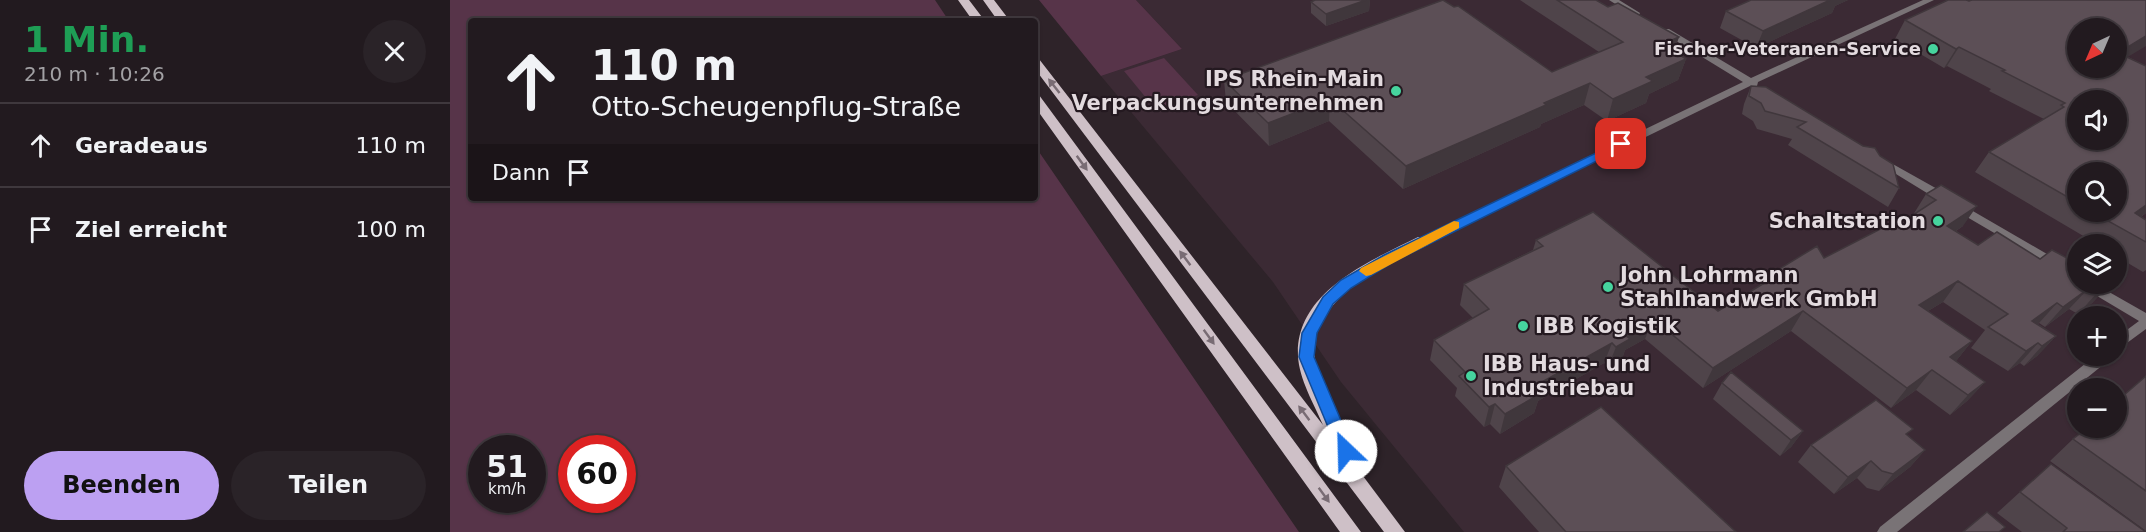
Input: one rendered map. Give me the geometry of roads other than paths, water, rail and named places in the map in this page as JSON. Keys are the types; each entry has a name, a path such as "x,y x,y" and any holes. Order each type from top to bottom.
{"main road":[{"path":"963,0 977,18"},
{"path":"988,0 1002,18"},
{"path":"1038,65 1395,532"},
{"path":"1038,102 1351,532"},
{"path":"1365,493 1310,370 1306,357 1309,333 1321,309 1335,293 1358,276 1423,240"}],"street":[{"path":"1613,0 1643,18"},
{"path":"1423,240 1755,85 1930,0"},
{"path":"1653,23 1755,85"},
{"path":"1873,155 2067,271"},
{"path":"2102,294 2146,321 2127,337"},
{"path":"1885,532 2092,366"}],"place":[{"name":"Fischer-Veteranen-Service","path":"1933,49"},
{"name":"IPS Rhein-Main Verpackungsunternehmen","path":"1396,91"},
{"name":"Schaltstation","path":"1938,221"},
{"name":"John Lohrmann Stahlhandwerk GmbH","path":"1608,287"},
{"name":"IBB Kogistik","path":"1523,326"},
{"name":"IBB Haus- und Industriebau","path":"1471,376"}]}
